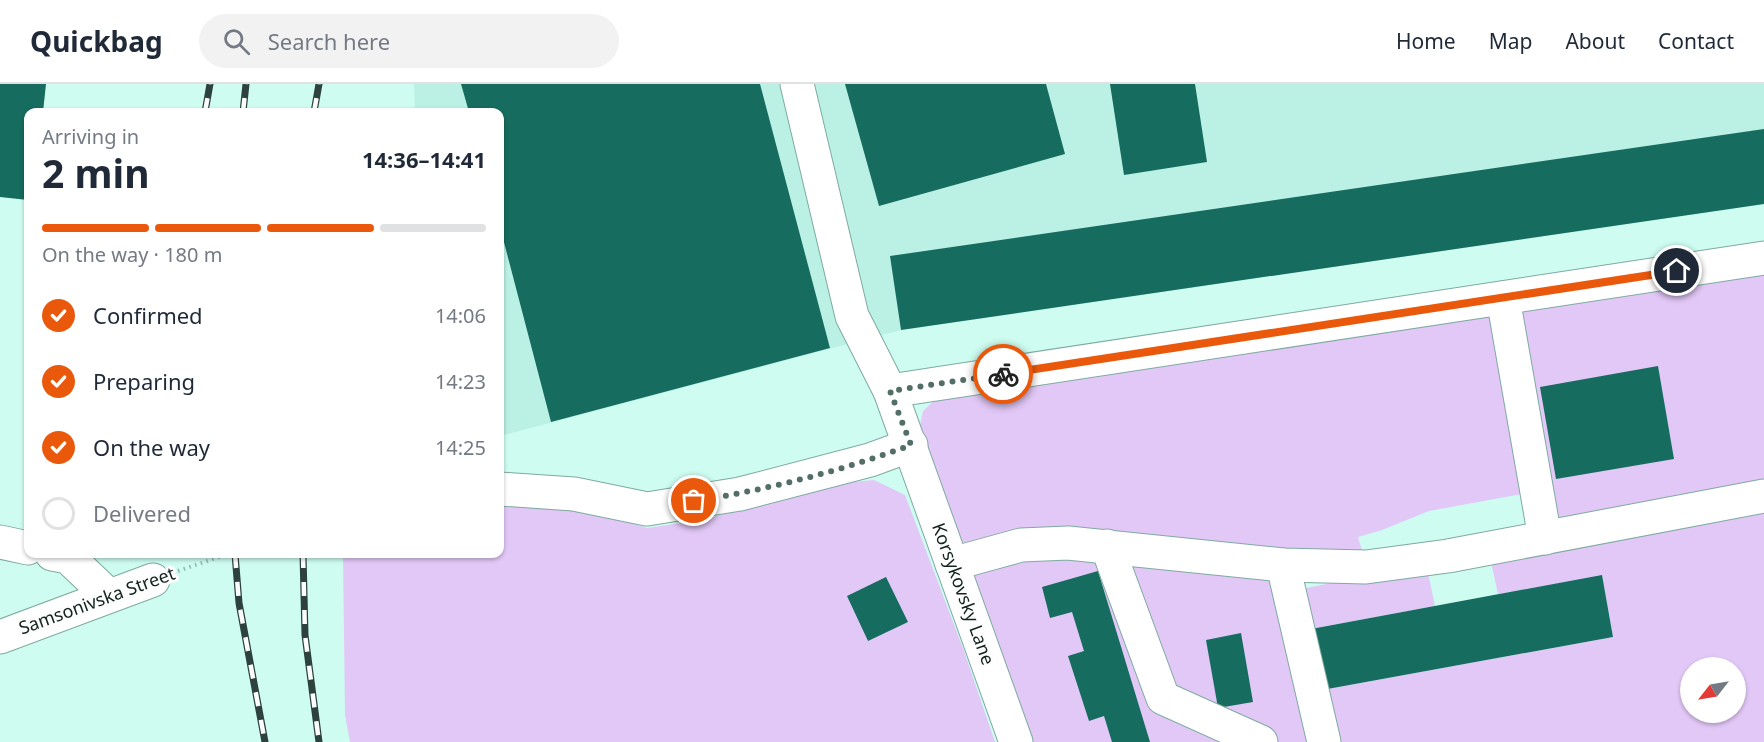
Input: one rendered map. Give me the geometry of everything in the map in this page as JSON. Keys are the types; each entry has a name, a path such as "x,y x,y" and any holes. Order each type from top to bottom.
{"street":[{"name":"Korsykovsky Lane","path":"797,84 852,316 890,391 911,445 1016,742"},
{"path":"890,391 1764,258"},
{"path":"1503,298 1545,538"},
{"path":"504,489 574,494 647,509 740,494 870,460 911,445"},
{"path":"952,564 1021,545 1068,543 1283,565 1366,567 1448,556 1764,496"},
{"path":"0,542 24,547"},
{"path":"1107,546 1163,698 1261,742"},
{"path":"69,558 109,596"},
{"path":"1283,565 1324,742"},
{"name":"Samsonivska Street","path":"0,637 153,580"}],"path":[{"name":"Samsonivska Street","path":"153,580 216,558"}],"shaded area":[{"path":"414,84 1764,84 1764,204 901,330 504,435 504,108 415,108"},
{"path":"1764,269 1764,491 1537,535 1527,493 1429,511 1358,537 1366,564 1272,557 1307,742 1027,742 919,430 923,411 936,399"},
{"path":"874,480 905,495 964,651 995,742 350,742 345,715 343,558 504,558 504,498 584,510 647,528 707,519 819,485"},
{"path":"1764,501 1764,742 1335,742 1322,690 1613,637 1602,576 1498,594 1489,553"},
{"path":"1426,563 1435,606 1311,629 1302,589"}],"building":[{"path":"0,84 46,84 43,108 24,108 24,200 0,197"},
{"path":"461,84 760,84 830,348 551,422 504,242 504,108 468,108"},
{"path":"845,84 1046,84 1065,154 879,206"},
{"path":"1110,84 1195,84 1207,162 1124,175"},
{"path":"1764,129 1764,204 901,330 890,256"},
{"path":"1658,366 1674,459 1556,479 1540,387"},
{"path":"1098,571 1150,742 1112,742 1104,716 1089,721 1068,656 1084,651 1072,612 1050,618 1042,587"},
{"path":"1602,575 1613,637 1322,690 1311,629"},
{"path":"886,577 908,622 868,641 847,596"},
{"path":"1241,633 1253,702 1218,708 1206,640"}],"railway":[{"path":"206,108 210,84"},
{"path":"243,108 246,84"},
{"path":"315,108 319,84"},
{"path":"235,558 239,603 265,742"},
{"path":"303,558 305,635 319,742"}],"way so far":[{"path":"694,501 740,494 870,460 911,445 890,391 1003,374"}],"route":[{"path":"1003,374 1677,271"}]}
